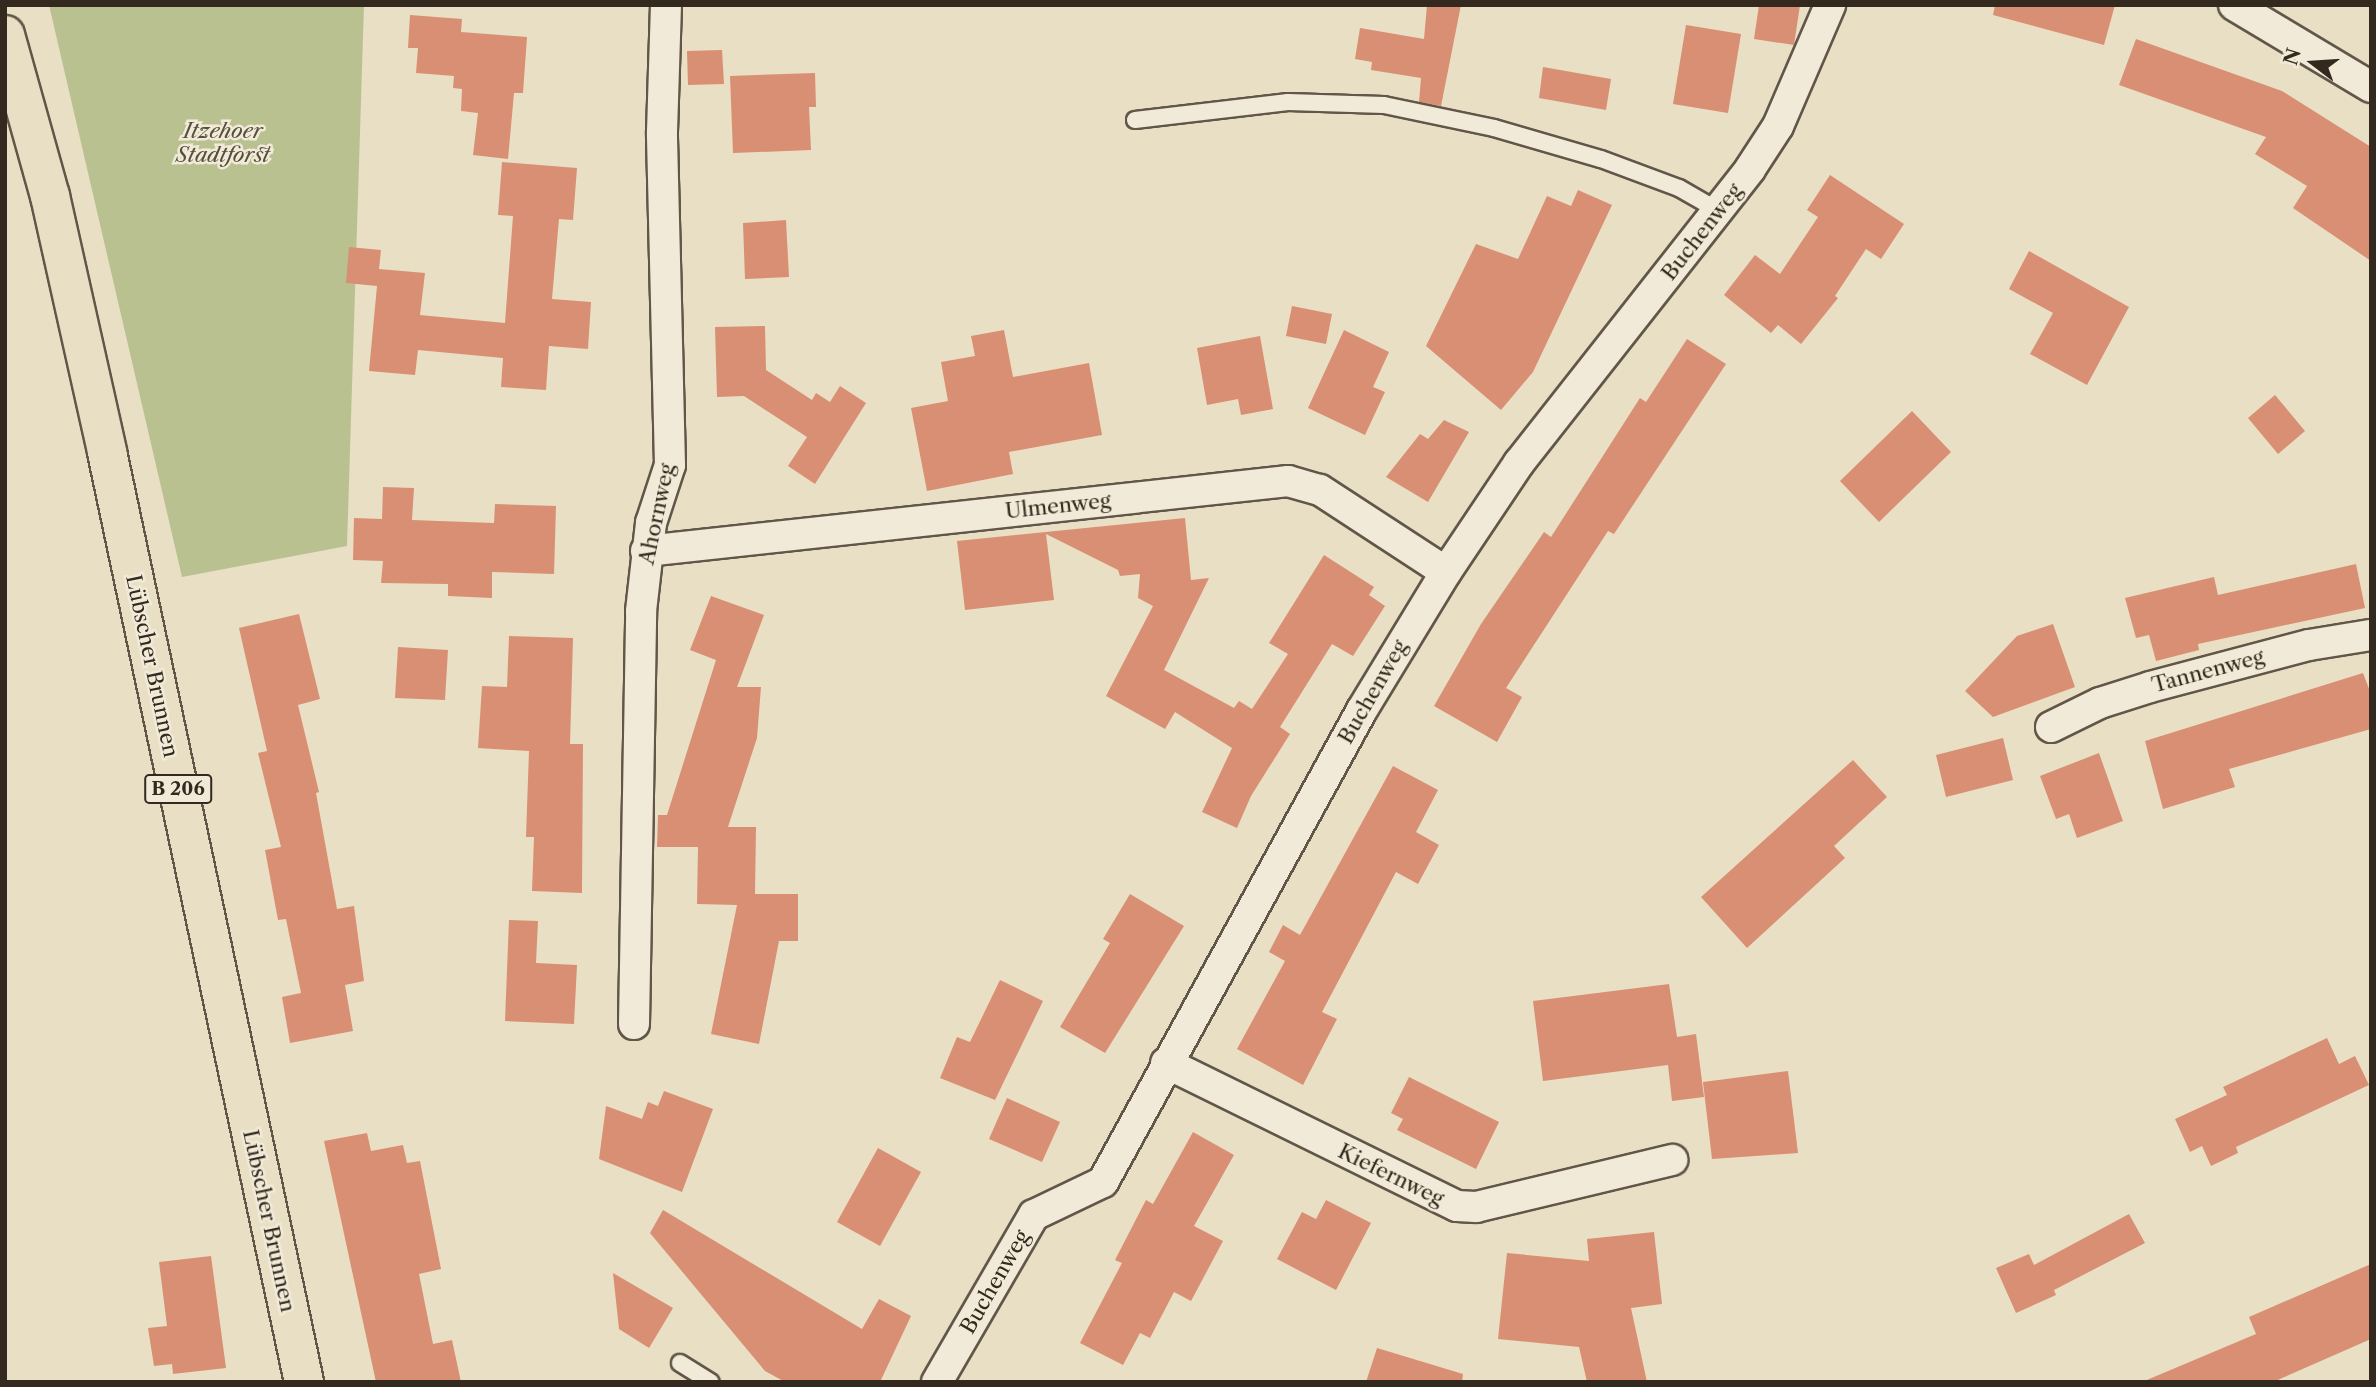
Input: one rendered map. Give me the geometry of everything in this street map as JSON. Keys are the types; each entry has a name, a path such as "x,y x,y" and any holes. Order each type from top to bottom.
{"main road":[{"name":"Lübscher Brunnen","path":"5,35 50,196 95,398 303,1382"}],"street":[{"name":"Ahornweg","path":"634,1024 646,551 670,465 662,132 666,5"},
{"name":"Buchenweg","path":"937,1382 1034,1215 1104,1182 1166,1063 1362,710 1446,572 1535,442 1719,211 1778,126 1830,5"},
{"path":"2234,5 2371,87"},
{"name":"Ulmenweg","path":"646,551 1288,481 1320,490 1446,572"},
{"name":"Tannenweg","path":"2051,727 2100,703 2150,687 2309,645 2371,635"},
{"name":"Kiefernweg","path":"1166,1063 1457,1206 1476,1207 1672,1160"}],"lane":[{"path":"1135,120 1288,102 1384,104 1494,128 1601,159 1679,188 1719,211"},
{"path":"680,1363 711,1382"}],"green space":[{"name":"Itzehoer Stadtforst","path":"49,5 364,5 347,546 182,577"}],"building":[{"path":"1427,5 1461,5 1441,106 1419,102 1421,78 1371,70 1372,62 1355,59 1360,28 1424,39"},
{"path":"1759,5 1800,5 1794,45 1754,39"},
{"path":"1995,5 2115,5 2104,45 1993,15"},
{"path":"410,15 462,19 461,32 527,37 523,93 514,93 508,159 473,155 478,113 461,111 462,89 453,88 454,76 416,73 418,48 408,48"},
{"path":"1686,25 1741,34 1728,113 1673,104"},
{"path":"2136,39 2282,91 2371,147 2371,261 2293,208 2307,186 2255,154 2266,137 2119,85"},
{"path":"722,50 724,84 688,85 687,51"},
{"path":"1543,67 1611,79 1606,110 1539,98"},
{"path":"815,73 816,107 809,107 811,150 733,153 730,76"},
{"path":"502,162 577,168 573,220 559,219 552,299 591,302 588,349 549,346 546,390 501,387 503,358 418,350 415,375 369,371 377,286 346,283 349,247 381,250 379,269 425,273 420,315 505,323 513,216 498,215"},
{"path":"1830,175 1904,224 1881,259 1866,249 1835,296 1838,298 1801,344 1778,325 1771,333 1724,295 1755,255 1780,274 1818,217 1807,210"},
{"path":"1578,190 1612,205 1533,372 1501,410 1426,346 1476,244 1518,259 1547,196 1571,206"},
{"path":"786,220 789,277 745,279 743,223"},
{"path":"2029,251 2129,307 2087,385 2030,354 2053,313 2009,289"},
{"path":"1292,306 1332,314 1326,344 1286,336"},
{"path":"765,326 766,370 812,400 816,393 830,402 840,386 866,403 815,484 788,466 807,437 744,396 717,397 715,327"},
{"path":"1004,330 1013,377 1089,363 1102,435 1009,452 1013,474 927,491 911,408 948,401 941,362 975,356 971,336"},
{"path":"1344,330 1389,352 1373,387 1385,392 1365,435 1308,408"},
{"path":"1260,336 1273,409 1241,415 1238,399 1207,405 1197,348"},
{"path":"1687,339 1726,364 1614,534 1608,531 1506,688 1522,697 1497,742 1434,706 1481,624 1544,532 1551,537 1640,398 1646,402"},
{"path":"2275,395 2305,431 2278,454 2248,418"},
{"path":"1912,411 1951,452 1879,522 1840,481"},
{"path":"1444,420 1469,432 1428,502 1386,477 1420,434 1428,439"},
{"path":"383,487 414,488 412,520 494,523 495,504 556,506 554,574 492,572 492,598 448,596 448,584 381,583 383,561 353,560 354,518 382,519"},
{"path":"1185,518 1191,580 1209,578 1164,670 1234,708 1239,701 1252,709 1288,654 1269,643 1324,555 1374,587 1369,595 1385,606 1353,656 1332,644 1280,727 1290,734 1251,796 1237,828 1202,812 1232,748 1175,712 1165,729 1106,696 1153,606 1138,598 1140,574 1120,576 1118,570 1046,534 1054,600 965,610 957,541"},
{"path":"2356,564 2365,608 2198,644 2199,650 2156,661 2149,635 2136,638 2125,598 2214,577 2218,595"},
{"path":"711,596 764,615 737,687 761,687 757,738 728,827 756,827 755,894 798,894 798,941 779,941 759,1044 711,1034 737,905 697,904 698,847 657,847 658,815 667,815 716,660 690,650"},
{"path":"299,614 320,699 298,705 319,792 316,793 337,909 354,906 364,981 345,985 353,1031 290,1043 282,997 301,993 286,919 278,920 265,850 281,847 258,753 267,751 239,628"},
{"path":"2053,624 2075,687 1993,717 1965,691 2017,636"},
{"path":"509,636 573,638 570,744 583,744 582,893 532,891 534,837 526,837 529,751 478,748 482,686 507,687"},
{"path":"398,647 448,650 445,700 395,698"},
{"path":"2363,673 2371,694 2371,729 2229,769 2235,787 2163,809 2145,741"},
{"path":"2003,738 2013,780 1946,797 1936,755"},
{"path":"2099,753 2123,821 2077,838 2069,814 2056,819 2040,776"},
{"path":"1853,760 1887,797 1834,846 1845,858 1747,948 1701,897"},
{"path":"1393,766 1438,790 1416,832 1439,845 1418,884 1396,872 1322,1012 1337,1019 1303,1085 1237,1049 1285,961 1269,952 1283,925 1300,935"},
{"path":"1130,894 1184,926 1105,1053 1060,1027 1110,943 1103,939"},
{"path":"509,920 538,921 536,963 577,965 574,1024 505,1021"},
{"path":"1000,980 1043,1001 995,1100 940,1078 957,1037 970,1042"},
{"path":"1669,984 1677,1037 1696,1034 1704,1097 1672,1101 1668,1065 1543,1081 1533,1001"},
{"path":"2327,1038 2339,1064 2355,1056 2369,1085 2236,1147 2238,1153 2211,1166 2202,1146 2190,1152 2175,1119 2227,1095 2223,1087"},
{"path":"1788,1071 1798,1153 1712,1159 1703,1082"},
{"path":"1409,1077 1499,1122 1476,1169 1397,1130 1403,1119 1391,1113"},
{"path":"664,1091 713,1109 682,1192 599,1159 606,1106 642,1119 648,1102 658,1106"},
{"path":"1007,1098 1060,1122 1042,1162 989,1139"},
{"path":"1193,1132 1234,1155 1194,1226 1223,1241 1191,1301 1174,1292 1150,1338 1140,1333 1123,1365 1080,1343 1122,1263 1115,1260 1146,1200 1153,1204"},
{"path":"367,1133 371,1151 403,1145 407,1163 420,1161 441,1269 419,1274 433,1344 452,1340 461,1382 376,1382 324,1141"},
{"path":"878,1148 921,1172 880,1246 837,1222"},
{"path":"1326,1200 1371,1223 1336,1290 1277,1259 1302,1212 1316,1219"},
{"path":"663,1210 862,1329 879,1299 911,1316 880,1382 785,1382 765,1371 650,1233"},
{"path":"2129,1214 2145,1243 2054,1290 2056,1295 2016,1313 1996,1268 2029,1254 2034,1265"},
{"path":"1654,1232 1662,1304 1631,1308 1647,1382 1587,1382 1579,1347 1498,1339 1507,1253 1589,1261 1587,1239"},
{"path":"211,1256 226,1368 173,1374 172,1364 154,1366 148,1328 167,1326 159,1262"},
{"path":"2371,1264 2371,1339 2273,1382 2142,1382 2256,1334 2249,1317"},
{"path":"613,1273 673,1308 649,1348 619,1329"},
{"path":"1377,1348 1463,1374 1462,1382 1366,1382"}]}
